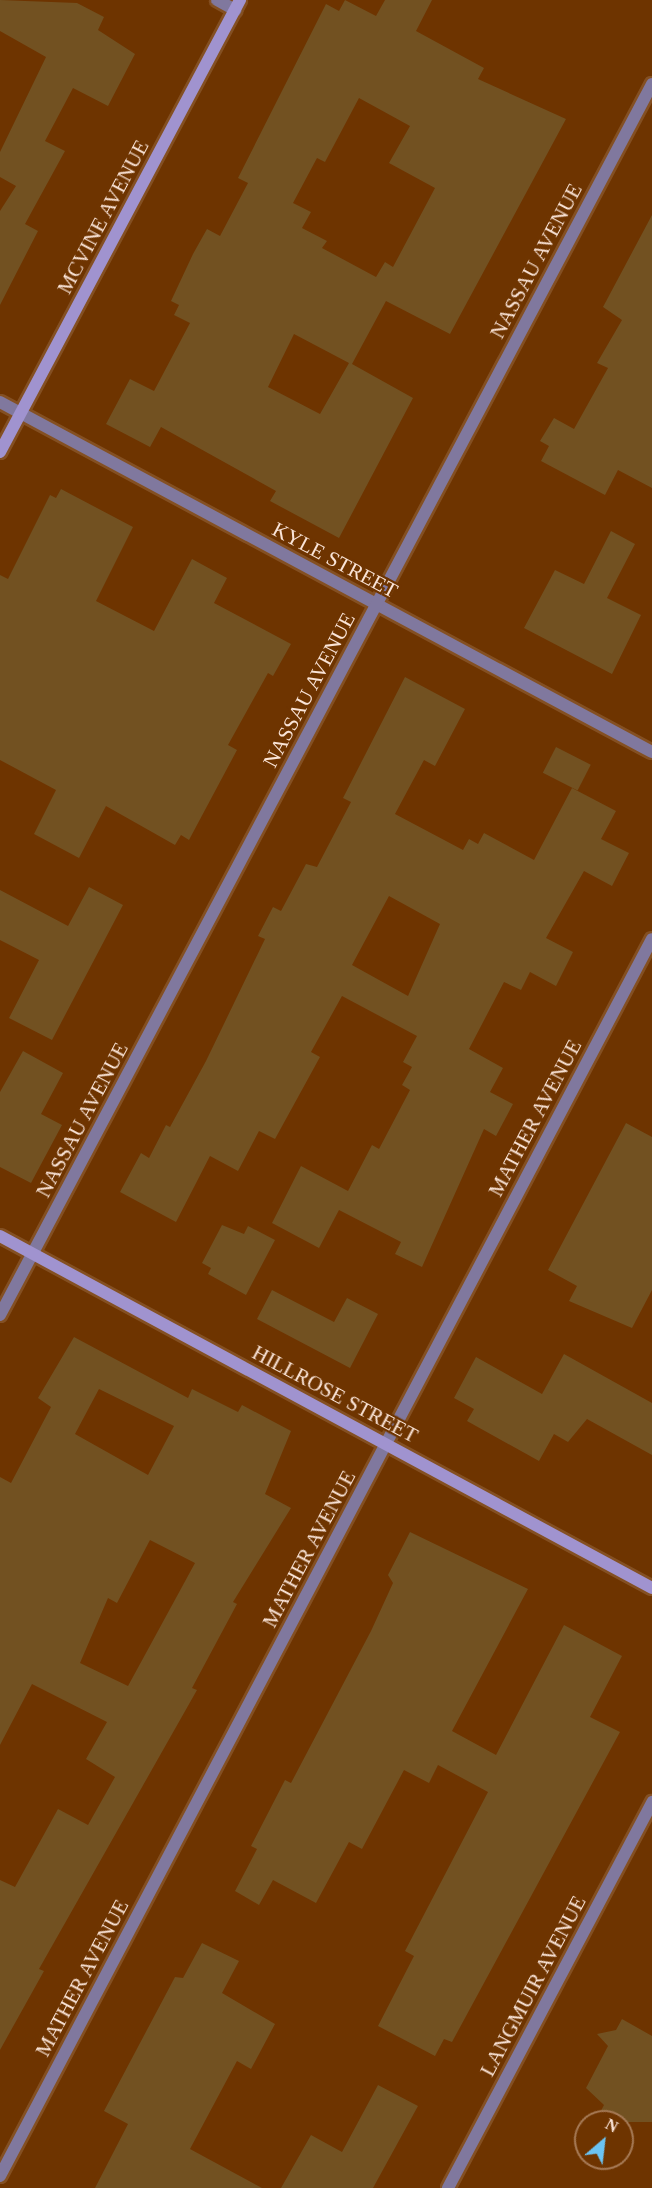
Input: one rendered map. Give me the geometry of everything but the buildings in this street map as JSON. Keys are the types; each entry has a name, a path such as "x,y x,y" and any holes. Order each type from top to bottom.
{"street":[{"path":"217,0 238,5"},
{"name":"MCVINE AVENUE","path":"0,452 238,5"},
{"name":"NASSAU AVENUE","path":"0,1315 652,84"},
{"name":"KYLE STREET","path":"0,402 652,752"},
{"name":"MATHER AVENUE","path":"0,2176 652,939"},
{"name":"HILLROSE STREET","path":"0,1236 652,1588"},
{"name":"LANGMUIR AVENUE","path":"448,2188 652,1802"}]}
